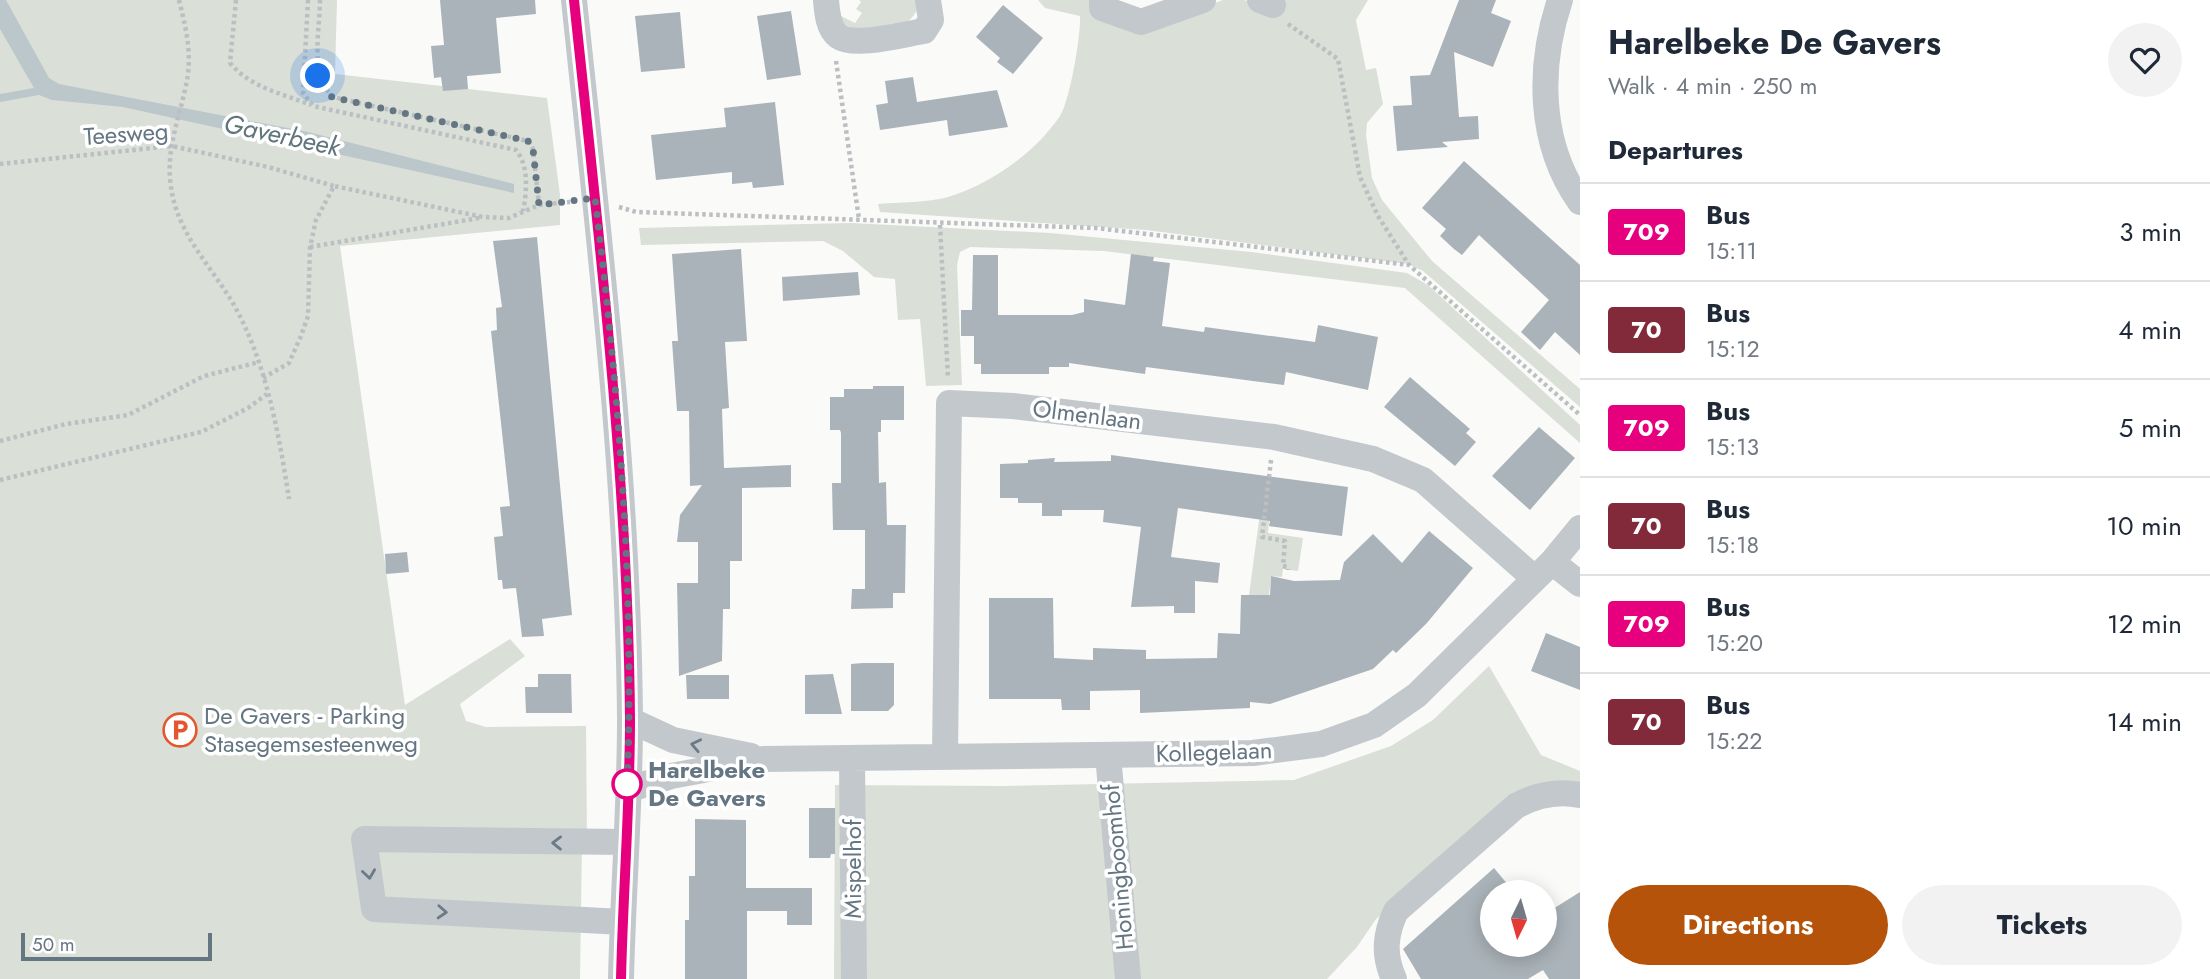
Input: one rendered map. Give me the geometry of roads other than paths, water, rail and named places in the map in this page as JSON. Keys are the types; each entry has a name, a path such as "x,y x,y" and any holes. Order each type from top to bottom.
{"street":[{"path":"574,0 621,478 630,720 621,979"},
{"path":"826,0 829,21 838,35 855,41 924,31 931,20 928,0"},
{"path":"1102,0 1101,8 1142,22 1203,0"},
{"path":"1560,0 1552,25 1544,86 1551,143 1566,181 1580,202"},
{"name":"Olmenlaan","path":"945,757 949,404 1013,406 1274,438 1373,459 1423,480 1543,570 1580,584"},
{"name":"Kollegelaan","path":"627,790 671,776 763,759 1253,753 1321,744 1374,725 1417,695 1543,570 1580,528"},
{"name":"Kollegelaan","path":"630,720 673,740 763,759"},
{"name":"Honingboomhof","path":"1108,755 1128,979"},
{"name":"Mispelhof","path":"852,758 854,979"},
{"path":"1394,979 1385,947 1388,928 1396,911 1516,806 1536,795 1580,795"},
{"path":"623,922 374,909 364,839 626,842"}],"water":[{"name":"Gaverbeek","path":"0,0 6,0 49,78 59,84 308,132 514,184 514,193 123,107 52,100 39,95 0,102 0,94 34,88 0,29"}],"place":[{"name":"De Gavers - Parking Stasegemsesteenweg","path":"180,730"},
{"name":"Harelbeke De Gavers","path":"627,784"}]}
